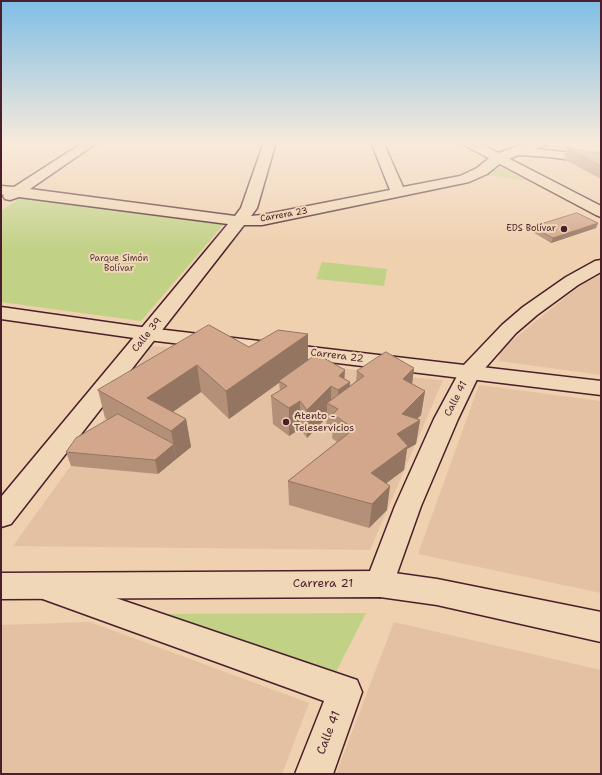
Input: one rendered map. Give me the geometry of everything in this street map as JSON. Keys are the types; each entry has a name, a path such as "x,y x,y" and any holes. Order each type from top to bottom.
{"street":[{"path":"1,202 37,178"},
{"name":"Calle 39","path":"1,516 240,220 249,208 258,178"},
{"path":"392,178 398,192"},
{"name":"Carrera 23","path":"1,190 240,220 273,218 465,178"},
{"path":"542,178 601,212"},
{"path":"554,178 599,198"},
{"name":"Calle 41","path":"380,584 408,506 446,419 470,372 509,329 530,311 572,281 601,265"},
{"name":"Carrera 22","path":"1,313 148,334 601,388"},
{"name":"Carrera 21","path":"1,586 380,584 437,592 601,626"},
{"name":"Carrera 21","path":"41,586 345,692"},
{"name":"Calle 41","path":"314,774 345,692"}],"shaded area":[{"path":"601,275 601,375 499,361 500,350 582,284"},
{"path":"151,346 308,362 384,375 443,380 370,550 13,546 105,418"},
{"path":"479,385 601,401 601,593 418,554"},
{"path":"90,622 309,703 282,774 1,774 1,625"},
{"path":"394,622 601,670 601,774 336,774"}],"green space":[{"path":"508,178 522,178 527,181"},
{"name":"Parque Simón Bolívar","path":"20,198 224,224 141,321 1,302 1,211"},
{"path":"322,262 387,269 384,286 316,279"},
{"path":"366,613 336,672 153,614"}],"building":[{"name":"EDS Bolívar","path":"577,213 598,223 553,238 532,227"},
{"path":"209,325 249,347 278,330 308,334 226,391 197,365 147,398 186,419 171,431 98,390"},
{"path":"386,352 414,368 403,379 425,391 402,414 420,420 397,434 408,446 371,473 390,486 372,504 288,481 354,429 333,414 338,409 327,403 364,376 357,371"},
{"path":"317,354 345,370 339,376 350,382 338,390 331,386 307,410 300,401 289,408 271,396 287,386 279,381"},
{"path":"118,414 174,444 155,460 66,452 76,438"}],"place":[{"name":"EDS Bolívar","path":"564,229"},
{"name":"Atento - Teleservicios","path":"286,422"}]}
